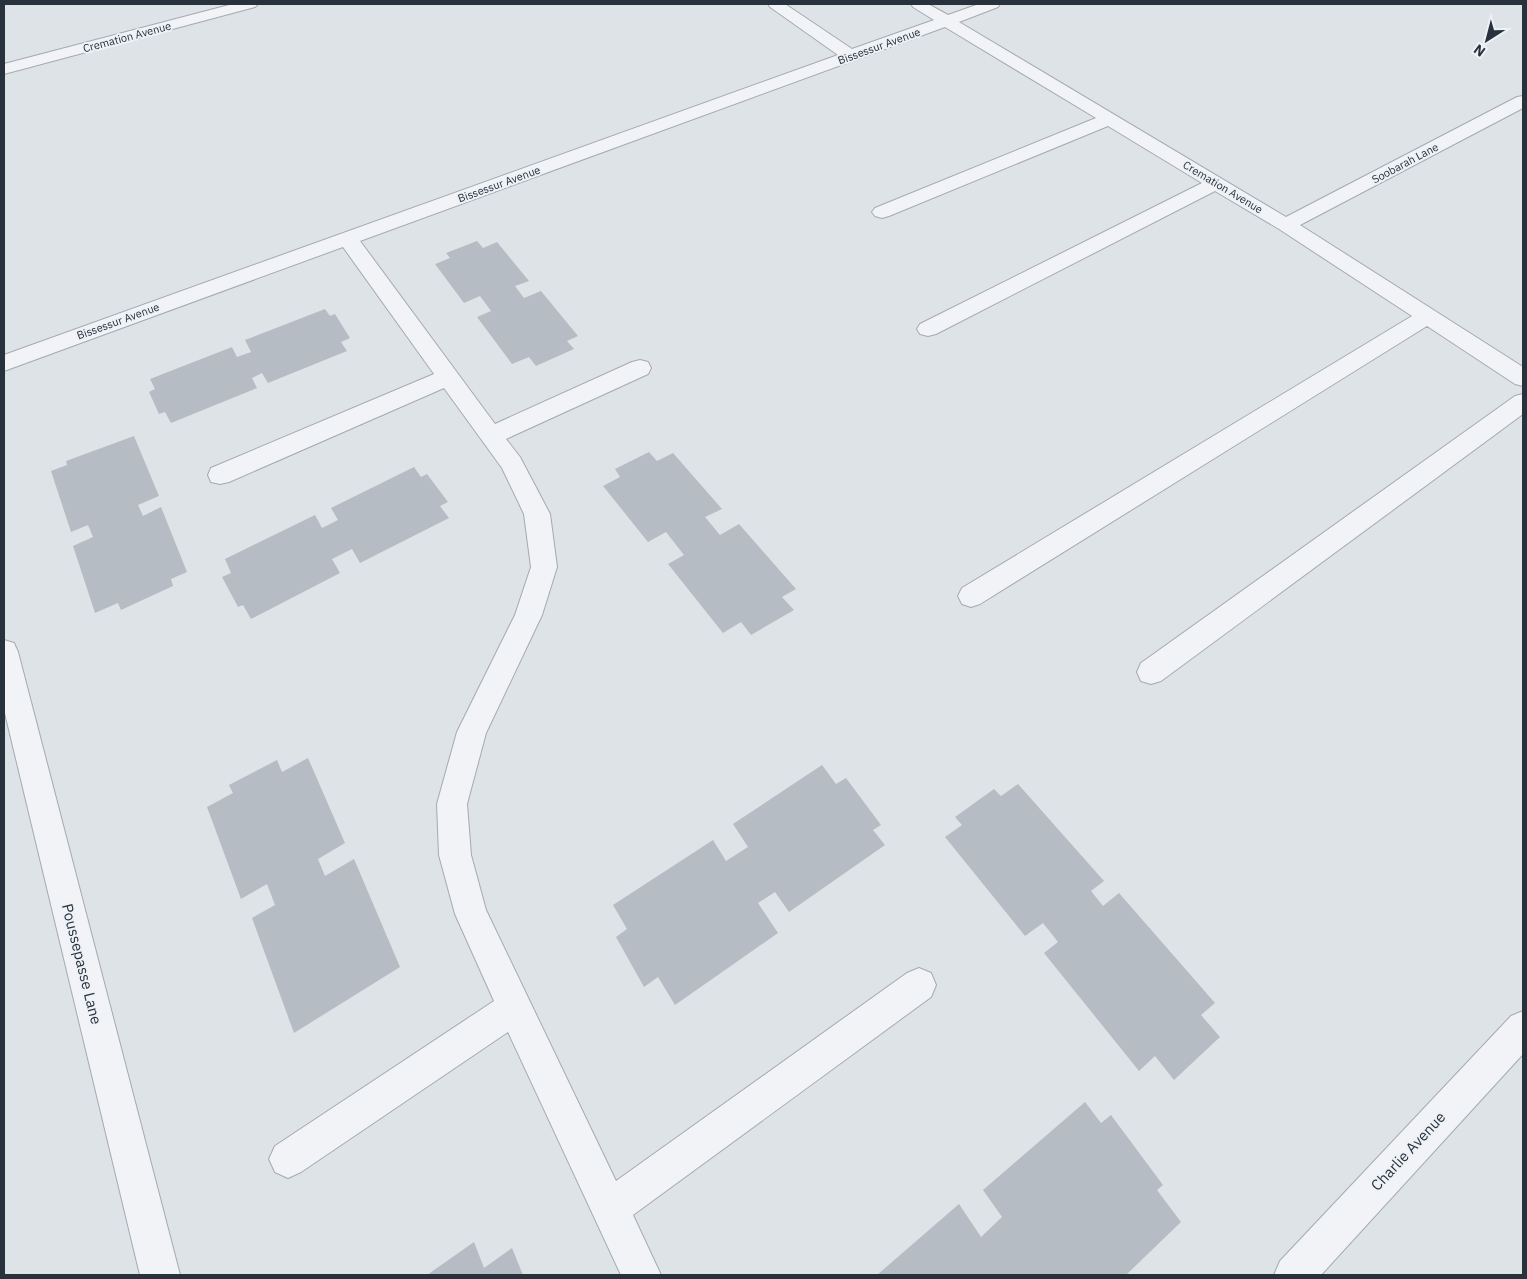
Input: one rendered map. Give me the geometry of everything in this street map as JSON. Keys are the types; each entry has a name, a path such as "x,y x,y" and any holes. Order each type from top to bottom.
{"street":[{"name":"Cremation Avenue","path":"4,70 250,4"},
{"path":"775,4 850,56"},
{"name":"Cremation Avenue","path":"918,4 1286,225 1523,378"},
{"name":"Bissessur Avenue","path":"4,363 993,4"},
{"name":"Soobarah Lane","path":"1286,225 1523,101"},
{"path":"882,212 1109,119"},
{"path":"928,329 1216,183"},
{"path":"347,238 447,378 511,463 536,514 544,567 528,615 472,732 452,804 454,855 471,914 641,1275"},
{"path":"971,596 1426,317"},
{"path":"492,436 640,368"},
{"path":"220,475 447,378"},
{"path":"1151,672 1523,402"},
{"name":"Poussepasse Lane","path":"4,652 160,1275"},
{"path":"610,1209 670,1163 919,985"},
{"path":"288,1159 515,1007"},
{"name":"Charlie Avenue","path":"1294,1275 1523,1028"}],"building":[{"path":"477,241 483,248 497,242 529,281 515,286 524,298 541,291 578,336 567,341 574,349 536,366 529,357 512,364 477,317 491,311 480,296 464,303 435,264 450,258 446,253"},
{"path":"325,309 330,316 335,314 350,338 341,342 347,351 268,383 262,373 252,378 257,388 171,423 165,412 159,414 149,392 155,389 150,379 232,347 237,357 251,352 245,340"},
{"path":"134,436 159,496 138,505 143,516 161,507 187,572 171,579 173,586 121,610 118,603 95,613 73,546 93,537 88,525 71,532 51,471 67,465 66,461"},
{"path":"649,452 657,461 673,453 722,509 705,517 720,535 739,524 796,589 782,597 794,610 751,635 741,622 723,633 668,564 684,555 666,532 648,542 603,486 620,477 615,469"},
{"path":"414,467 421,477 427,474 448,502 440,506 449,518 360,563 352,549 332,559 340,573 251,619 243,605 238,607 222,577 231,573 225,559 315,515 322,528 338,520 331,508"},
{"path":"308,758 345,843 318,859 325,876 354,859 400,967 294,1033 252,918 275,905 267,884 241,899 207,807 233,793 229,785 277,760 282,772"},
{"path":"822,765 836,784 846,778 881,825 873,830 885,845 789,912 775,892 758,903 778,933 675,1005 658,977 644,987 616,937 627,929 613,905 713,840 726,861 748,847 733,824"},
{"path":"1018,784 1104,881 1091,891 1103,906 1119,893 1215,1003 1201,1015 1220,1037 1174,1080 1155,1056 1139,1071 1044,953 1058,942 1043,923 1025,936 945,837 962,825 955,817 994,789 1001,796"},
{"path":"1085,1102 1101,1123 1111,1115 1163,1185 1157,1190 1181,1222 1126,1275 877,1275 959,1204 981,1237 1002,1217 983,1190"},
{"path":"474,1242 484,1268 512,1248 523,1275 427,1275"}]}
